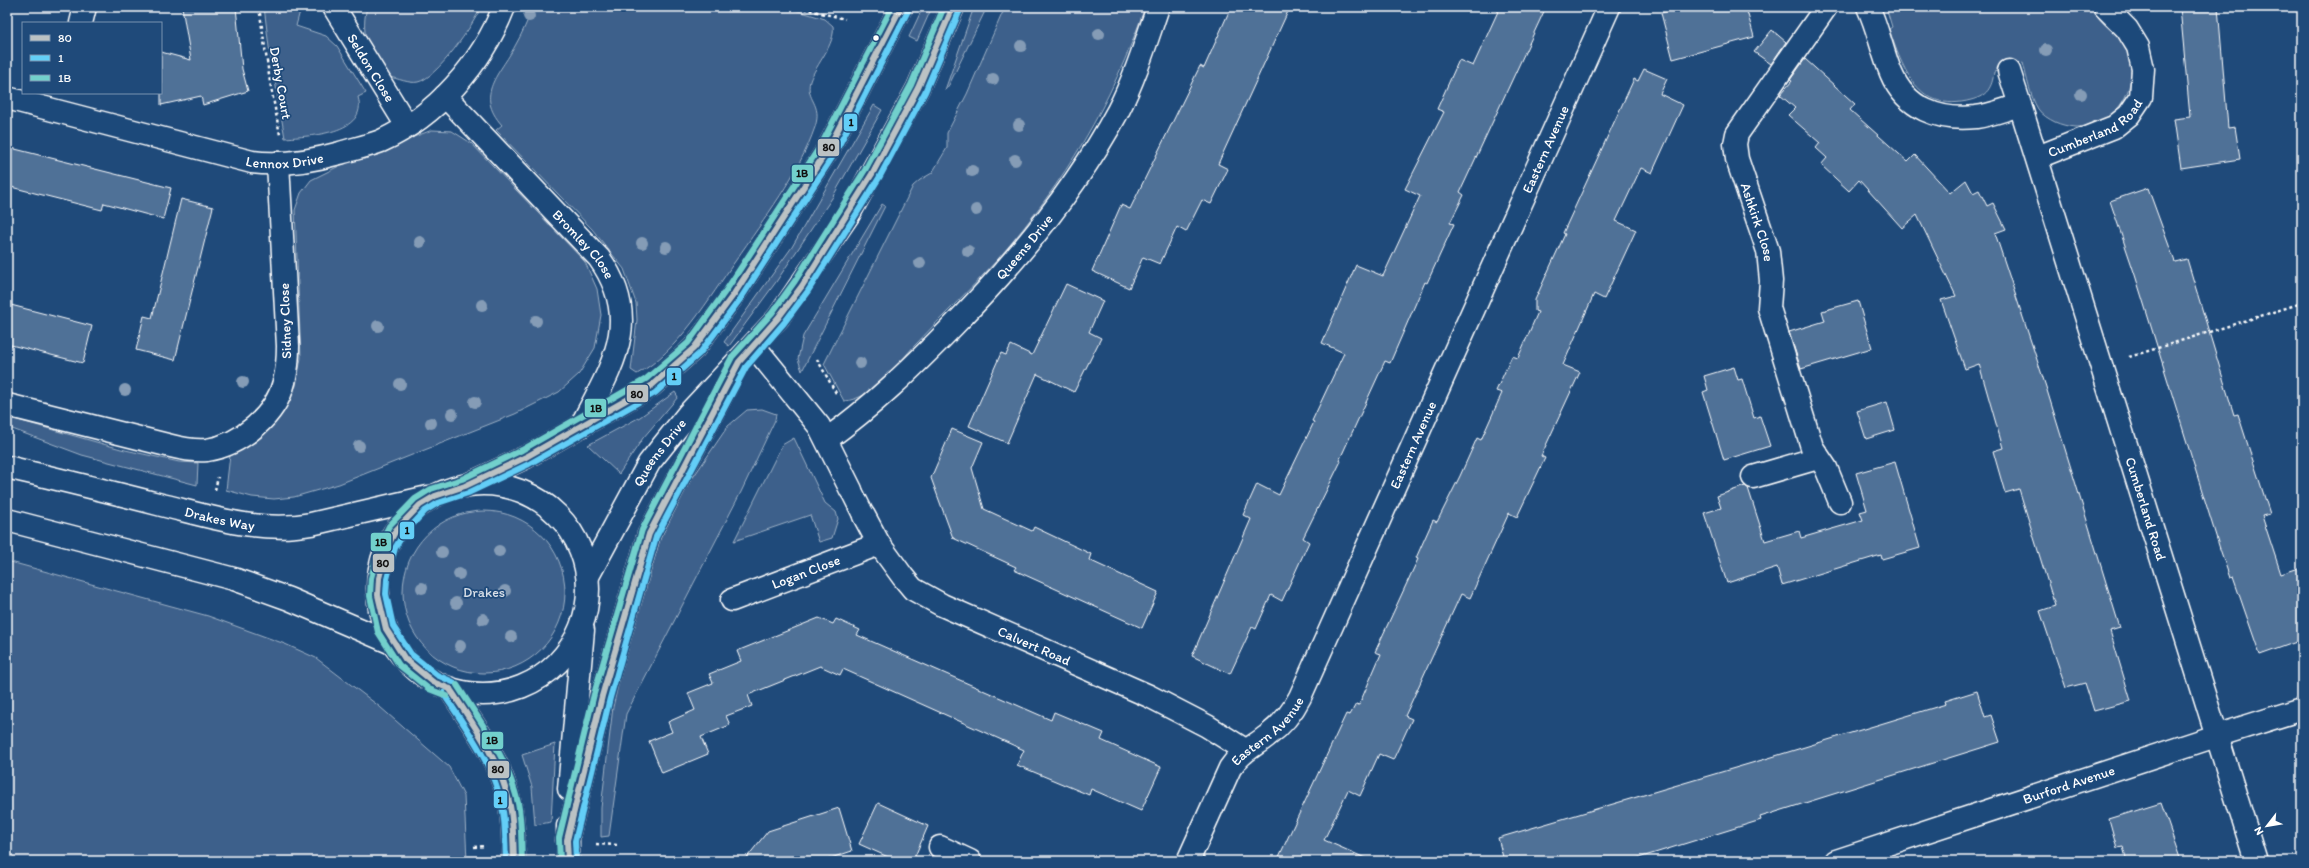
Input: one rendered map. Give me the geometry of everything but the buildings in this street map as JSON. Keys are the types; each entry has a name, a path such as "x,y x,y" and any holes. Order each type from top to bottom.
{"street":[{"path":"81,22 85,7"},
{"name":"Lennox Drive","path":"7,98 240,159 264,163 311,160 380,141 428,112 445,96 490,38 504,7"},
{"path":"465,486 526,457 651,386 694,348 734,294 828,149 900,7"},
{"name":"Queens Drive","path":"588,576 649,463 688,414 754,346 802,286 849,214 918,88 953,7"},
{"name":"Queens Drive","path":"827,439 893,386 966,313 1014,260 1046,221 1087,162 1118,110 1133,78 1158,7"},
{"name":"Eastern Avenue","path":"1188,861 1230,768 1238,756 1266,737 1282,723 1292,713 1300,697 1609,7"},
{"name":"Ashkirk Close","path":"1826,7 1737,134 1735,144 1741,172 1768,251 1771,281 1769,308 1806,428 1818,458 1826,468 1840,502"},
{"path":"1868,7 1890,73 1900,92 1911,102 1925,111 1960,117 1976,117 2020,105"},
{"name":"Cumberland Road","path":"2038,157 2114,127 2129,114 2141,97 2143,69 2138,46 2127,29 2105,7"},
{"name":"Seldon Close","path":"335,9 407,126"},
{"name":"Cumberland Road","path":"2009,71 2038,157 2216,736 2256,861"},
{"name":"Bromley Close","path":"445,96 599,258 613,283 620,305 618,349 581,426"},
{"name":"Sidney Close","path":"7,405 182,449 207,450 217,448 242,436 258,423 276,401 284,382 288,346 281,163"},
{"path":"754,346 827,439"},
{"path":"567,850 602,696 649,534 739,362"},
{"name":"Calvert Road","path":"827,439 857,503 879,544 903,578 913,589 931,599 1149,696 1202,722 1245,750"},
{"path":"1753,477 1818,458"},
{"name":"Drakes Way","path":"7,467 211,516 281,528 343,518 435,496 465,486 486,484 507,487 527,494 545,505 561,519 574,536 588,576 588,598 584,619 578,635 562,658 546,674 532,683 500,693 484,694 450,689 418,672 405,659 394,644 380,612 379,578 382,561 396,530 420,505 435,496"},
{"name":"Drakes Way","path":"7,520 234,579 289,599 394,644"},
{"name":"Logan Close","path":"732,600 879,544"},
{"path":"567,850 570,766 584,619"},
{"path":"450,689 486,747 504,783 510,810 514,861"},
{"name":"Burford Avenue","path":"1836,861 2302,709"},
{"path":"940,847 970,861"}],"path":[{"name":"Derby Court","path":"259,7 281,163"},
{"path":"798,7 845,19"},
{"path":"2102,366 2302,303"},
{"path":"817,359 851,421"}],"green space":[{"path":"264,7 301,7 296,26 326,36 337,46 366,93 358,97 359,109 355,119 346,126 335,131 322,134 285,138 269,47"},
{"path":"367,7 481,7 463,37 435,71 418,82 407,82 388,77 372,52 368,44 365,28"},
{"path":"533,7 785,7 825,19 833,26 832,40 810,81 810,93 816,107 817,119 800,162 780,196 692,323 666,352 637,374 631,370 637,320 636,303 624,269 592,229 496,130 502,125 494,114 490,104 492,84 518,41"},
{"path":"923,7 932,7 917,41 909,37"},
{"path":"974,7 987,7 949,85 945,90"},
{"path":"1005,7 1145,7 1132,43 1101,109 1084,140 1045,200 998,259 926,333 884,379 865,394 855,399 844,401 824,364 913,186 932,173 947,148 947,133 967,94"},
{"path":"1886,7 2092,7 2100,20 2120,38 2127,48 2131,65 2130,82 2125,97 2116,110 2104,120 2089,126 2073,127 2055,122 2042,113 2035,104 2023,63 1994,72 1990,87 1985,94 1981,96 1971,100 1953,103 1938,100 1925,94 1915,85 1907,73 1889,29 1892,27"},
{"path":"874,105 882,110 832,198 776,282 729,346 724,342 792,247"},
{"path":"432,130 452,131 471,143 585,262 597,289 601,315 595,348 579,374 559,392 515,414 339,484 294,497 274,499 252,497 226,490 230,455 283,407 296,386 301,358 295,210 301,193 311,180 341,165"},
{"path":"882,204 885,206 802,371 798,359 803,336"},
{"path":"675,392 678,397 643,438 619,474 588,445 640,417"},
{"path":"762,409 776,414 775,420 741,492 626,714 609,836 601,837 601,808 613,707 645,570 675,504 728,426 747,410"},
{"path":"7,417 121,449 179,462 198,463 197,485 82,455 7,427"},
{"path":"794,438 825,503 836,512 838,519 832,538 819,542 810,515 734,541 782,445"},
{"name":"Drakes","path":"484,511 515,517 529,525 541,535 551,547 559,561 565,592 559,623 551,637 541,649 529,659 515,667 484,673 453,667 439,659 427,649 417,637 409,623 403,592 409,561 417,547 427,535 439,525 453,517"},
{"path":"7,561 208,616 285,644 316,658 380,707 449,767 464,796 467,861 7,861"},
{"path":"555,744 551,822 535,825 532,787 522,755"}],"transit line":[{"name":"1B","path":"447,696 429,689 399,665 378,632 370,596 371,578 381,542 389,526 415,499 431,489 462,479 522,450 646,379 688,343 727,289 821,145 892,7"},
{"name":"80","path":"450,689 433,682 405,659 386,629 378,595 379,578 388,545 396,530 420,505 435,496 465,486 526,457 651,386 694,348 734,294 828,149 901,7"},
{"name":"1B","path":"560,861 559,838 594,694 642,530 732,357 772,313 795,281 865,170 911,85 944,7"},
{"name":"80","path":"568,861 567,840 602,696 649,534 739,362 778,318 802,286 872,174 918,88 953,7"},
{"name":"1","path":"576,861 575,841 610,698 656,537 746,367 784,323 808,291 879,178 925,92 960,10"},
{"name":"1","path":"453,682 437,675 411,654 393,626 386,594 387,579 395,548 403,535 425,511 438,503 468,493 529,464 655,393 700,353 741,298 835,153 908,11"},
{"name":"1B","path":"457,685 493,741 508,771 518,803 522,861"},
{"name":"80","path":"450,689 486,744 506,790 513,827 514,861"},
{"name":"1","path":"443,693 486,761 498,791 505,827 506,861"}]}
